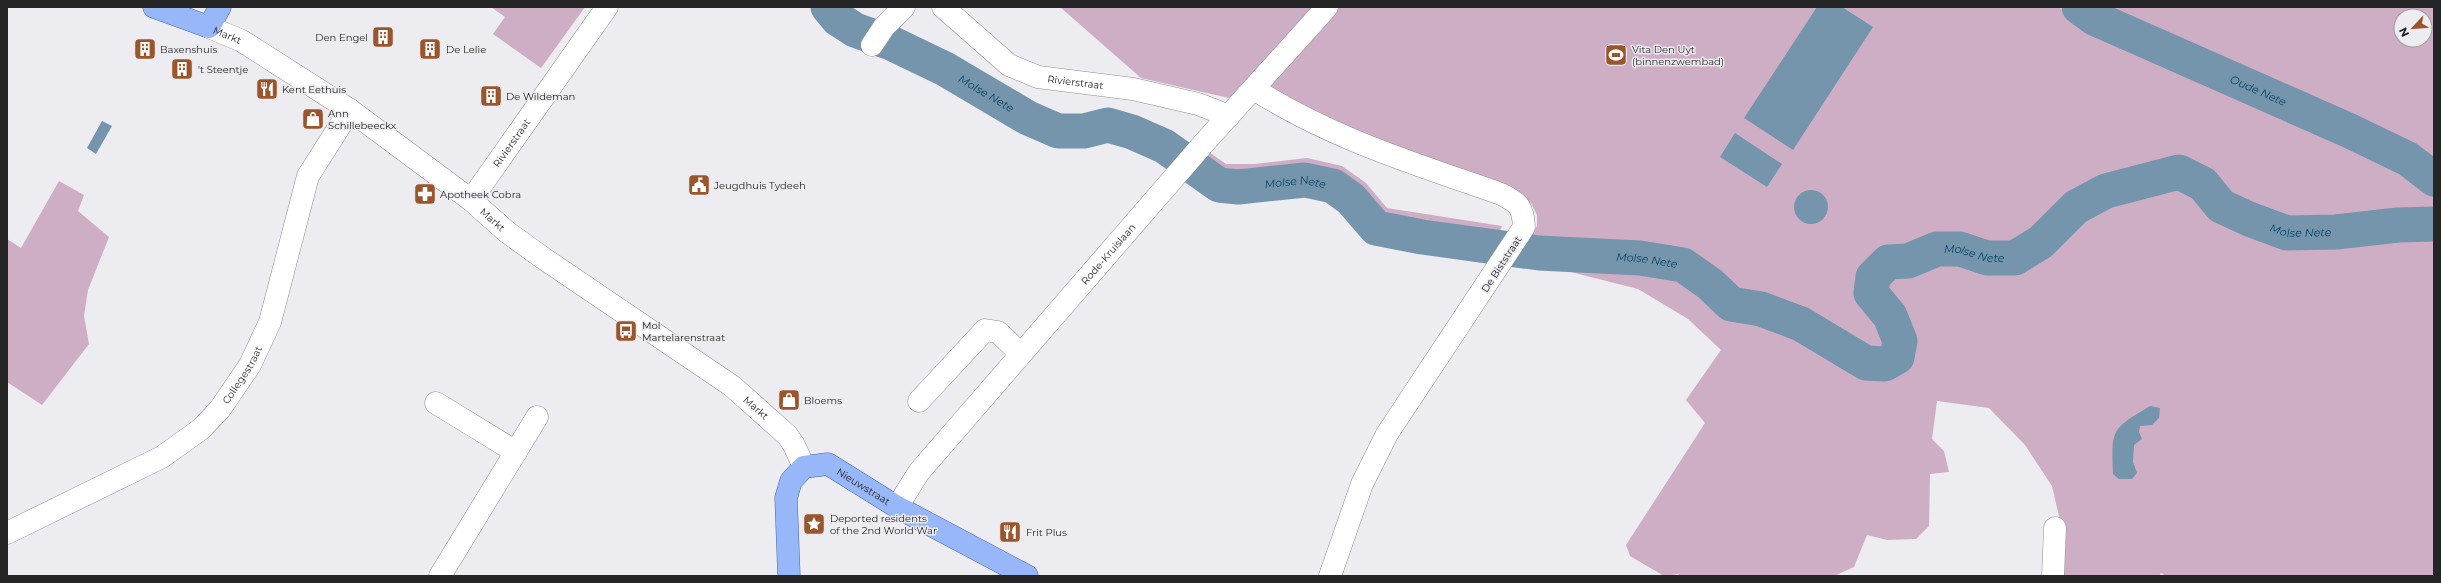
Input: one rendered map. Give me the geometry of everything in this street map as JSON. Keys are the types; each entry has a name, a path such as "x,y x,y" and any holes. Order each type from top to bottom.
{"main road":[{"name":"Markt","path":"154,7 209,27"},
{"path":"209,27 220,7"},
{"name":"Nieuwstraat","path":"804,467 828,464 897,507 1027,576"},
{"path":"789,576 786,498 791,481 804,467"}],"street":[{"name":"Rivierstraat","path":"472,200 607,7"},
{"path":"872,45 884,27 904,7"},
{"name":"Rivierstraat","path":"942,7 1009,65 1038,78 1133,89 1198,104 1228,116"},
{"name":"Rode-Kruislaan","path":"897,507 918,472 1200,147 1327,7"},
{"name":"Markt","path":"209,27 242,41 350,110 472,200 507,232 732,386 786,435 794,445 804,467"},
{"name":"De Biststraat","path":"1254,88 1303,118 1360,144 1502,194 1515,201 1523,212 1524,227 1504,260 1387,434 1362,484 1330,576"},
{"name":"Collegestraat","path":"7,533 162,457 202,429 220,409 250,365 270,322 308,176 350,110"},
{"path":"919,401 985,330 998,332 1021,354"},
{"path":"436,403 516,452"},
{"path":"440,576 538,417"},
{"path":"2054,576 2055,528"}],"shaded area":[{"path":"491,7 585,7 541,68 493,34 505,17"},
{"path":"1060,7 2059,7 2064,12 2146,54 2354,146 2355,141 2434,187 2434,576 2166,576 2161,573 2159,576 2059,576 2061,525 2052,486 2025,445 1989,408 1937,401 1932,439 1944,451 1949,472 1930,474 1929,526 1916,539 1887,540 1867,535 1854,567 1834,576 1680,576 1678,574 1664,576 1630,556 1626,545 1705,423 1686,400 1721,350 1688,319 1638,289 1555,268 1525,244 1537,226 1537,215 1531,203 1499,186 1387,146 1269,90 1229,98 1141,78"},
{"path":"2097,7 2434,7 2434,166 2411,148 2352,118 2117,19"},
{"path":"1209,152 1226,164 1254,164 1307,158 1342,166 1366,183 1387,208 1502,226 1493,247 1376,228 1351,199 1339,189 1332,186 1317,182 1302,181 1243,188 1230,187 1215,183 1195,169"},
{"path":"59,181 84,195 78,211 109,237 88,290 84,316 89,344 42,405 7,382 7,239 21,248"}],"water":[{"path":"1817,7 1842,7 1873,27 1793,150 1744,118"},
{"path":"102,121 112,126 96,154 87,148"},
{"path":"1735,133 1782,164 1767,187 1720,157"},
{"path":"1808,190 1814,190 1818,191 1825,197 1828,207 1827,214 1821,221 1814,224 1808,224 1804,223 1797,217 1794,210 1794,204 1795,200 1801,193"},
{"path":"2150,406 2160,408 2159,418 2152,425 2140,426 2139,432 2142,439 2134,445 2133,462 2137,473 2132,479 2119,479 2113,474 2112,459 2116,431 2121,425"}],"waterway":[{"name":"Molse Nete","path":"828,7 838,19 855,30 891,43 945,69 1028,118 1058,131 1084,131 1108,125 1132,132 1164,146 1219,185 1238,187 1305,180 1333,186 1351,199 1376,228 1422,237 1539,253 1640,258 1683,265 1710,284 1731,304 1761,309 1801,324 1866,363 1885,364 1897,357 1900,341 1890,316 1871,293 1873,277 1888,262 1908,261 1937,249 1960,249 1987,258 2015,258 2041,242 2076,207 2106,191 2179,172 2203,184 2221,206 2249,219 2287,233 2336,232 2398,225 2434,224"},
{"name":"Oude Nete","path":"2079,7 2094,18 2350,131 2408,159 2434,179"}],"place":[{"name":"Den Engel","path":"383,37"},
{"name":"Baxenshuis","path":"145,49"},
{"name":"De Lelie","path":"430,49"},
{"name":"Vita Den Uyt (binnenzwembad)","path":"1616,55"},
{"name":"'t Steentje","path":"182,69"},
{"name":"Kent Eethuis","path":"267,89"},
{"name":"De Wildeman","path":"491,96"},
{"name":"Ann Schillebeeckx","path":"313,119"},
{"name":"Jeugdhuis Tydeeh","path":"699,185"},
{"name":"Apotheek Cobra","path":"425,194"},
{"name":"Mol Martelarenstraat","path":"626,331"},
{"name":"Bloems","path":"789,400"},
{"name":"Deported residents of the 2nd World War","path":"814,524"},
{"name":"Frit Plus","path":"1010,532"}]}
